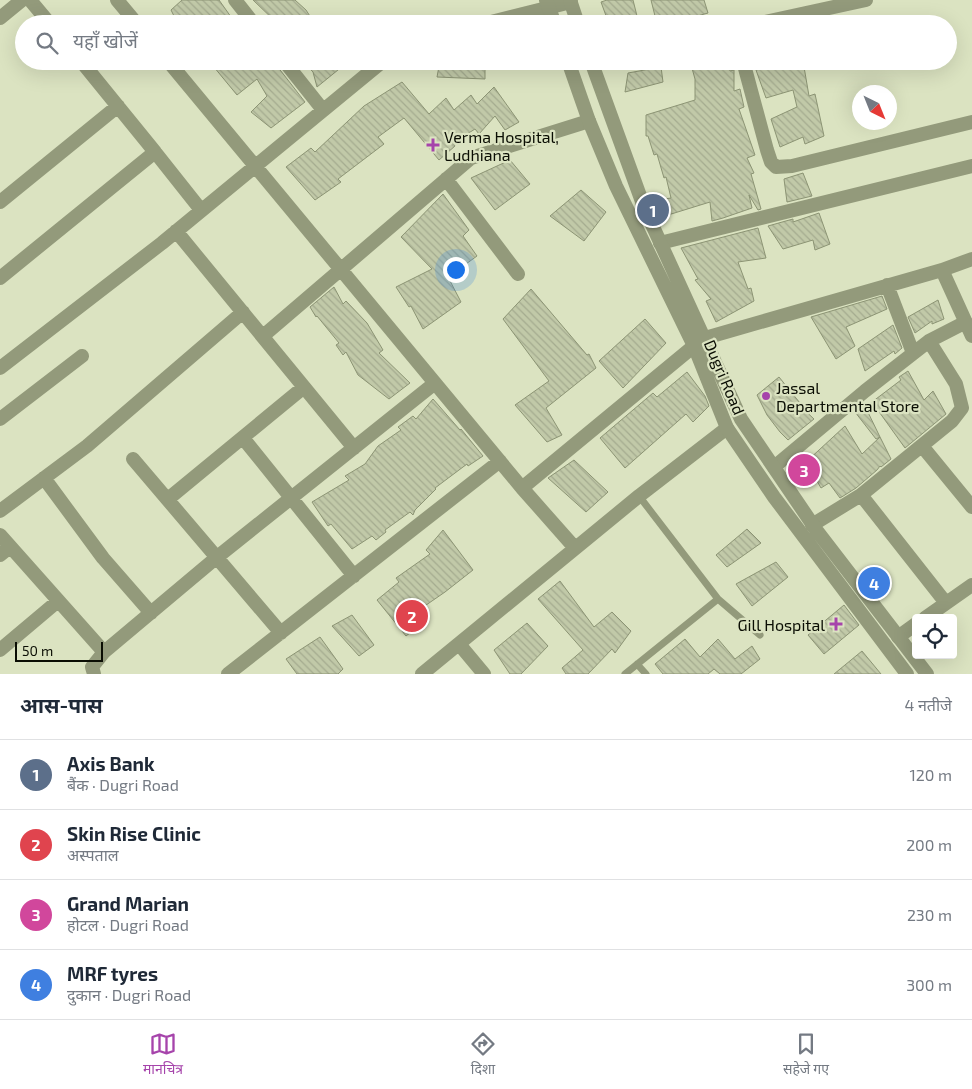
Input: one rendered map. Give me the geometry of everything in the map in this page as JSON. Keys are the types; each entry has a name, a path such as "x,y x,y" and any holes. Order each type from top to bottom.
{"street":[{"path":"0,18 22,0"},
{"path":"30,0 42,15"},
{"path":"118,0 130,15"},
{"path":"235,0 247,15"},
{"path":"797,15 866,0"},
{"path":"512,15 548,4 570,1 575,15"},
{"path":"88,70 202,210"},
{"path":"175,70 254,166 342,268 522,488 575,548"},
{"path":"291,70 323,110"},
{"path":"0,368 176,231 372,70"},
{"name":"Dugri Road","path":"571,70 589,121 616,186 741,419 812,525 927,674"},
{"name":"Dugri Road","path":"594,70 644,207 699,342 727,428 774,497 907,674"},
{"path":"745,70 769,156 771,162 776,166 792,166 972,122"},
{"path":"0,202 118,106"},
{"path":"262,336 471,158 589,121"},
{"path":"0,278 155,152"},
{"path":"660,243 972,166"},
{"path":"446,179 518,274"},
{"path":"176,231 354,448"},
{"path":"522,488 699,342 942,270 972,259"},
{"path":"942,270 972,336"},
{"path":"888,285 913,354"},
{"path":"0,511 87,446 243,312"},
{"path":"774,468 865,391 929,341 966,322"},
{"path":"812,525 861,495 952,421 962,408 956,384 929,341"},
{"path":"0,419 82,356"},
{"path":"94,674 92,667 104,652 216,558 435,383"},
{"path":"168,499 304,387"},
{"path":"422,674 639,496 727,428"},
{"path":"243,438 354,576"},
{"path":"922,446 972,507"},
{"path":"134,459 280,633"},
{"path":"228,674 500,461"},
{"path":"44,478 103,558 151,614"},
{"path":"861,495 946,603"},
{"path":"0,535 5,551 58,601 104,652"},
{"path":"931,614 972,585"},
{"path":"0,650 58,601"},
{"path":"898,637 912,627"},
{"path":"459,644 484,674"}],"lane":[{"path":"639,496 718,599 760,635"},
{"path":"625,674 718,599"},
{"path":"637,664 646,674"}],"building":[{"path":"182,0 219,0 230,15 174,15 171,10"},
{"path":"253,0 295,0 309,15 269,15"},
{"path":"607,0 633,0 637,15 606,15 601,2"},
{"path":"651,0 704,0 708,13 701,15 655,15"},
{"path":"216,70 280,70 305,102 271,128 251,112 267,96 257,79 237,95"},
{"path":"311,70 338,70 317,87"},
{"path":"438,70 485,70 485,79 437,77"},
{"path":"644,70 661,70 663,82 625,92 628,73"},
{"path":"692,70 734,70 734,91 740,89 744,107 739,109 755,155 747,158 754,173 751,174 761,209 758,210 749,195 752,208 712,221 710,202 668,215 665,199 671,198 666,177 664,178 657,154 654,155 648,136 646,136 646,115 695,100 695,79"},
{"path":"756,70 805,70 809,96 815,94 824,136 805,144 803,137 780,147 771,119 797,107 793,90 766,98"},
{"path":"402,82 429,114 446,98 454,110 471,95 477,104 494,87 519,122 505,130 495,116 479,134 475,129 453,143 455,146 439,160 404,118 378,137 384,144 338,179 341,182 315,200 286,167 311,148 315,152 364,106"},
{"path":"510,160 530,184 495,210 471,178"},
{"path":"803,173 812,196 787,202 784,179"},
{"path":"581,190 606,212 584,241 550,216"},
{"path":"443,194 469,230 463,236 477,256 448,277 461,302 423,329 411,306 409,307 396,287 432,269 401,237"},
{"path":"819,213 830,244 815,250 813,240 783,249 768,226 793,219 793,222"},
{"path":"758,228 766,258 738,262 748,289 751,288 754,301 716,322 706,301 711,299 695,280 698,279 681,248"},
{"path":"334,287 343,304 346,301 367,323 383,350 379,353 410,383 389,399 358,375 346,352 343,355 336,345 339,343 316,317 310,307"},
{"path":"531,289 587,355 589,354 596,368 546,408 562,435 547,442 515,405 549,381 503,319"},
{"path":"882,296 887,309 846,327 855,346 836,359 811,317"},
{"path":"938,300 944,319 932,324 932,321 915,333 908,317"},
{"path":"645,319 666,343 623,388 599,361"},
{"path":"893,325 902,348 895,354 894,351 865,371 858,349"},
{"path":"908,371 924,400 933,391 946,414 905,448 872,402 901,380 899,377"},
{"path":"687,372 705,396 709,406 693,422 686,414 625,468 600,438 653,393 657,397"},
{"path":"779,377 800,403 798,404 814,419 788,440 767,415 757,395"},
{"path":"433,399 483,456 468,466 467,464 435,488 415,510 413,515 410,512 385,530 386,532 376,540 372,536 352,549 331,524 328,526 312,502 349,480 345,476 365,464 378,446 401,430 398,427 413,416 416,419"},
{"path":"864,404 880,437 876,439 855,412"},
{"path":"845,426 862,454 880,437 891,459 880,466 856,488 840,498 829,483 821,488 806,462"},
{"path":"574,460 608,492 586,512 548,478"},
{"path":"747,529 761,543 727,567 716,555"},
{"path":"443,530 473,570 416,612 424,622 406,636 377,600 399,582 396,578 430,554 426,550"},
{"path":"776,562 788,577 752,606 736,584"},
{"path":"560,581 594,627 612,612 631,631 615,653 612,649 588,674 566,674 562,668 583,650 538,599"},
{"path":"844,605 859,625 824,654 808,635"},
{"path":"352,615 374,645 359,656 332,626"},
{"path":"527,623 548,646 521,674 510,674 494,650"},
{"path":"320,637 343,669 338,674 297,674 286,659"},
{"path":"685,639 700,657 718,639 735,659 752,646 760,659 741,674 720,674 714,669 708,674 663,674 655,664"},
{"path":"862,651 881,674 834,674"}],"place":[{"name":"Verma Hospital, Ludhiana","path":"433,145"},
{"name":"Axis Bank","path":"653,210"},
{"name":"Jassal Departmental Store","path":"766,396"},
{"name":"Grand Marian","path":"804,470"},
{"name":"MRF tyres","path":"874,583"},
{"name":"Skin Rise Clinic","path":"412,616"},
{"name":"Gill Hospital","path":"836,624"}]}
